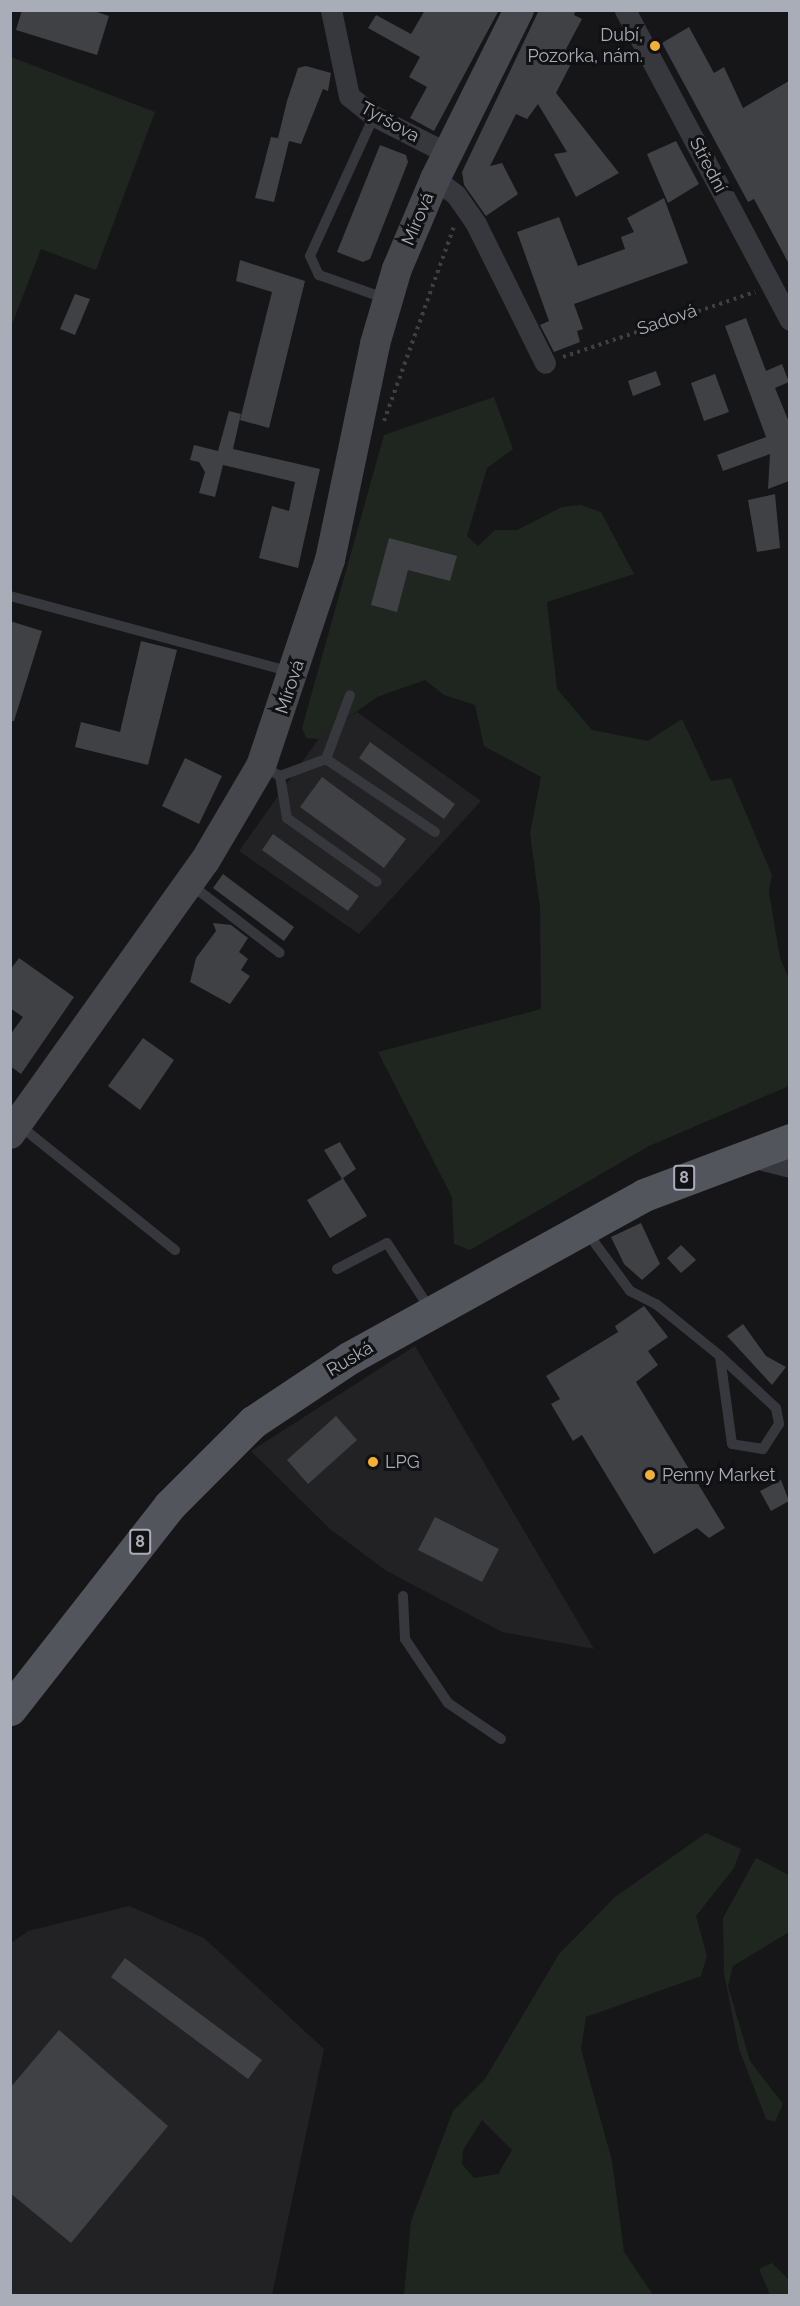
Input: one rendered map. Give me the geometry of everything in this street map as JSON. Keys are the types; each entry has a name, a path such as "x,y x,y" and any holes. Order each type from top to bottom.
{"main road":[{"name":"Ruská","path":"10,1709 169,1506 220,1451 290,1395 432,1312 584,1228 741,1154 789,1140"}],"street":[{"name":"Tyršova","path":"331,10 349,96 441,166"},
{"name":"Mírová","path":"14,1129 270,771 296,672 330,560 387,299 441,166 519,10"},
{"name":"Střední","path":"625,10 783,286 789,320"},
{"name":"Mírová","path":"441,166 544,363"},
{"path":"741,1154 789,1167"}],"lane":[{"path":"374,116 310,256 320,275 387,299"},
{"path":"10,596 296,672"},
{"path":"326,759 350,695"},
{"path":"377,882 287,818 270,771 326,759 435,832"},
{"path":"189,884 280,953"},
{"path":"14,1129 175,1250"},
{"path":"584,1228 630,1290 720,1356 776,1408 779,1424 763,1449 732,1444 720,1356"},
{"path":"337,1269 387,1243 432,1312"},
{"path":"403,1596 405,1639 442,1694 501,1739"}],"path":[{"path":"388,420 462,203"},
{"name":"Sadová","path":"544,363 746,292 783,286"}],"shaded area":[{"path":"11,57 155,112 96,270 41,249 11,327"},
{"path":"494,397 513,449 487,468 467,536 478,546 495,530 517,530 562,507 581,505 601,512 634,574 547,602 557,689 592,730 648,741 682,719 711,781 731,778 772,875 769,892 780,958 789,979 789,1086 649,1146 470,1250 454,1244 452,1197 378,1052 541,1009 540,908 530,833 541,777 484,746 475,705 444,695 425,680 377,697 318,739 306,738 302,728 384,435"},
{"path":"357,712 481,801 359,934 239,851 320,737"},
{"path":"415,1346 594,1649 502,1632 385,1570 330,1529 251,1451"},
{"path":"706,1833 741,1849 734,1868 696,1916 707,1956 701,1976 586,2017 581,2049 612,2161 624,2252 653,2295 404,2295 411,2221 453,2111 485,2079 559,1954 615,1897","holes":["482,2120 512,2150 498,2174 474,2178 462,2164 463,2150"]},
{"path":"756,1858 789,1875 789,1932 733,1966 728,1986 750,2061 783,2104 775,2122 766,2119 739,2049 724,1973 723,1918"},
{"path":"129,1906 204,1938 324,2049 272,2295 11,2296 11,1943 28,1931"},
{"path":"772,2263 789,2280 789,2295 770,2295 759,2269"}],"building":[{"path":"22,10 91,10 109,16 97,55 16,30"},
{"path":"425,10 499,10 434,131 410,118 427,87 409,77 420,57 368,28 376,15 411,34"},
{"path":"539,10 576,10 574,15 582,19 566,49 576,54 556,93 619,173 576,197 554,154 567,152 538,104 527,119 516,114 490,166 502,163 518,194 486,216 464,185 462,172"},
{"path":"689,27 714,73 724,67 743,108 789,81 789,264 754,199 748,202 662,43"},
{"path":"306,66 331,73 328,91 323,89 301,144 289,141 274,202 255,198 271,137 283,139 278,138 287,101 298,68"},
{"path":"676,141 699,184 668,203 647,154"},
{"path":"380,145 406,155 408,162 370,259 363,262 337,252"},
{"path":"664,198 688,263 574,304 583,329 577,331 580,342 554,352 540,325 549,321 517,232 559,217 578,266 625,249 621,237 634,232 627,218"},
{"path":"240,260 305,281 269,428 240,420 272,292 236,281"},
{"path":"75,294 90,299 75,335 60,329"},
{"path":"746,318 766,371 782,364 789,382 775,388 789,422 789,481 768,489 770,454 723,471 717,455 766,437 725,326"},
{"path":"656,371 661,385 633,396 628,381"},
{"path":"715,374 729,412 704,421 691,383"},
{"path":"229,411 241,414 233,449 320,469 298,568 259,558 272,506 289,511 295,482 223,465 215,497 199,493 205,472 199,462 190,460 194,445 218,451"},
{"path":"775,494 780,548 757,552 748,500"},
{"path":"389,538 457,556 450,581 408,570 397,612 371,605"},
{"path":"10,621 42,631 14,721 10,721"},
{"path":"141,641 177,650 148,765 75,747 81,722 120,732"},
{"path":"370,742 455,804 444,819 359,758"},
{"path":"185,758 222,776 199,824 162,806"},
{"path":"322,777 406,839 384,868 300,807"},
{"path":"273,834 359,896 348,911 262,850"},
{"path":"223,874 294,927 284,941 213,888"},
{"path":"213,923 231,925 248,938 239,952 248,959 241,970 250,976 230,1004 190,982 196,958 216,931"},
{"path":"19,958 74,997 21,1074 10,1066 10,1035 23,1017 10,1008 10,970"},
{"path":"143,1038 174,1060 140,1110 108,1086"},
{"path":"340,1142 356,1169 343,1178 367,1216 330,1238 307,1200 342,1179 324,1150"},
{"path":"641,1223 660,1264 642,1280 624,1264 611,1237"},
{"path":"681,1245 696,1260 681,1273 667,1258"},
{"name":"Penny Market","path":"644,1306 668,1337 648,1351 658,1365 636,1382 725,1528 709,1538 697,1528 654,1554 582,1435 573,1441 551,1404 560,1399 546,1376 618,1332 615,1326"},
{"path":"743,1324 766,1356 786,1367 772,1385 727,1336"},
{"path":"336,1416 357,1440 308,1484 287,1460"},
{"path":"781,1480 789,1501 771,1511 760,1491"},
{"path":"435,1517 499,1549 482,1582 418,1550"},
{"path":"125,1958 262,2060 248,2079 111,1977"},
{"path":"59,2030 168,2126 71,2243 10,2193 10,2088"}],"place":[{"name":"Dubí, Pozorka, nám.","path":"655,46"},
{"name":"LPG","path":"373,1462"},
{"name":"Penny Market","path":"650,1475"}]}
